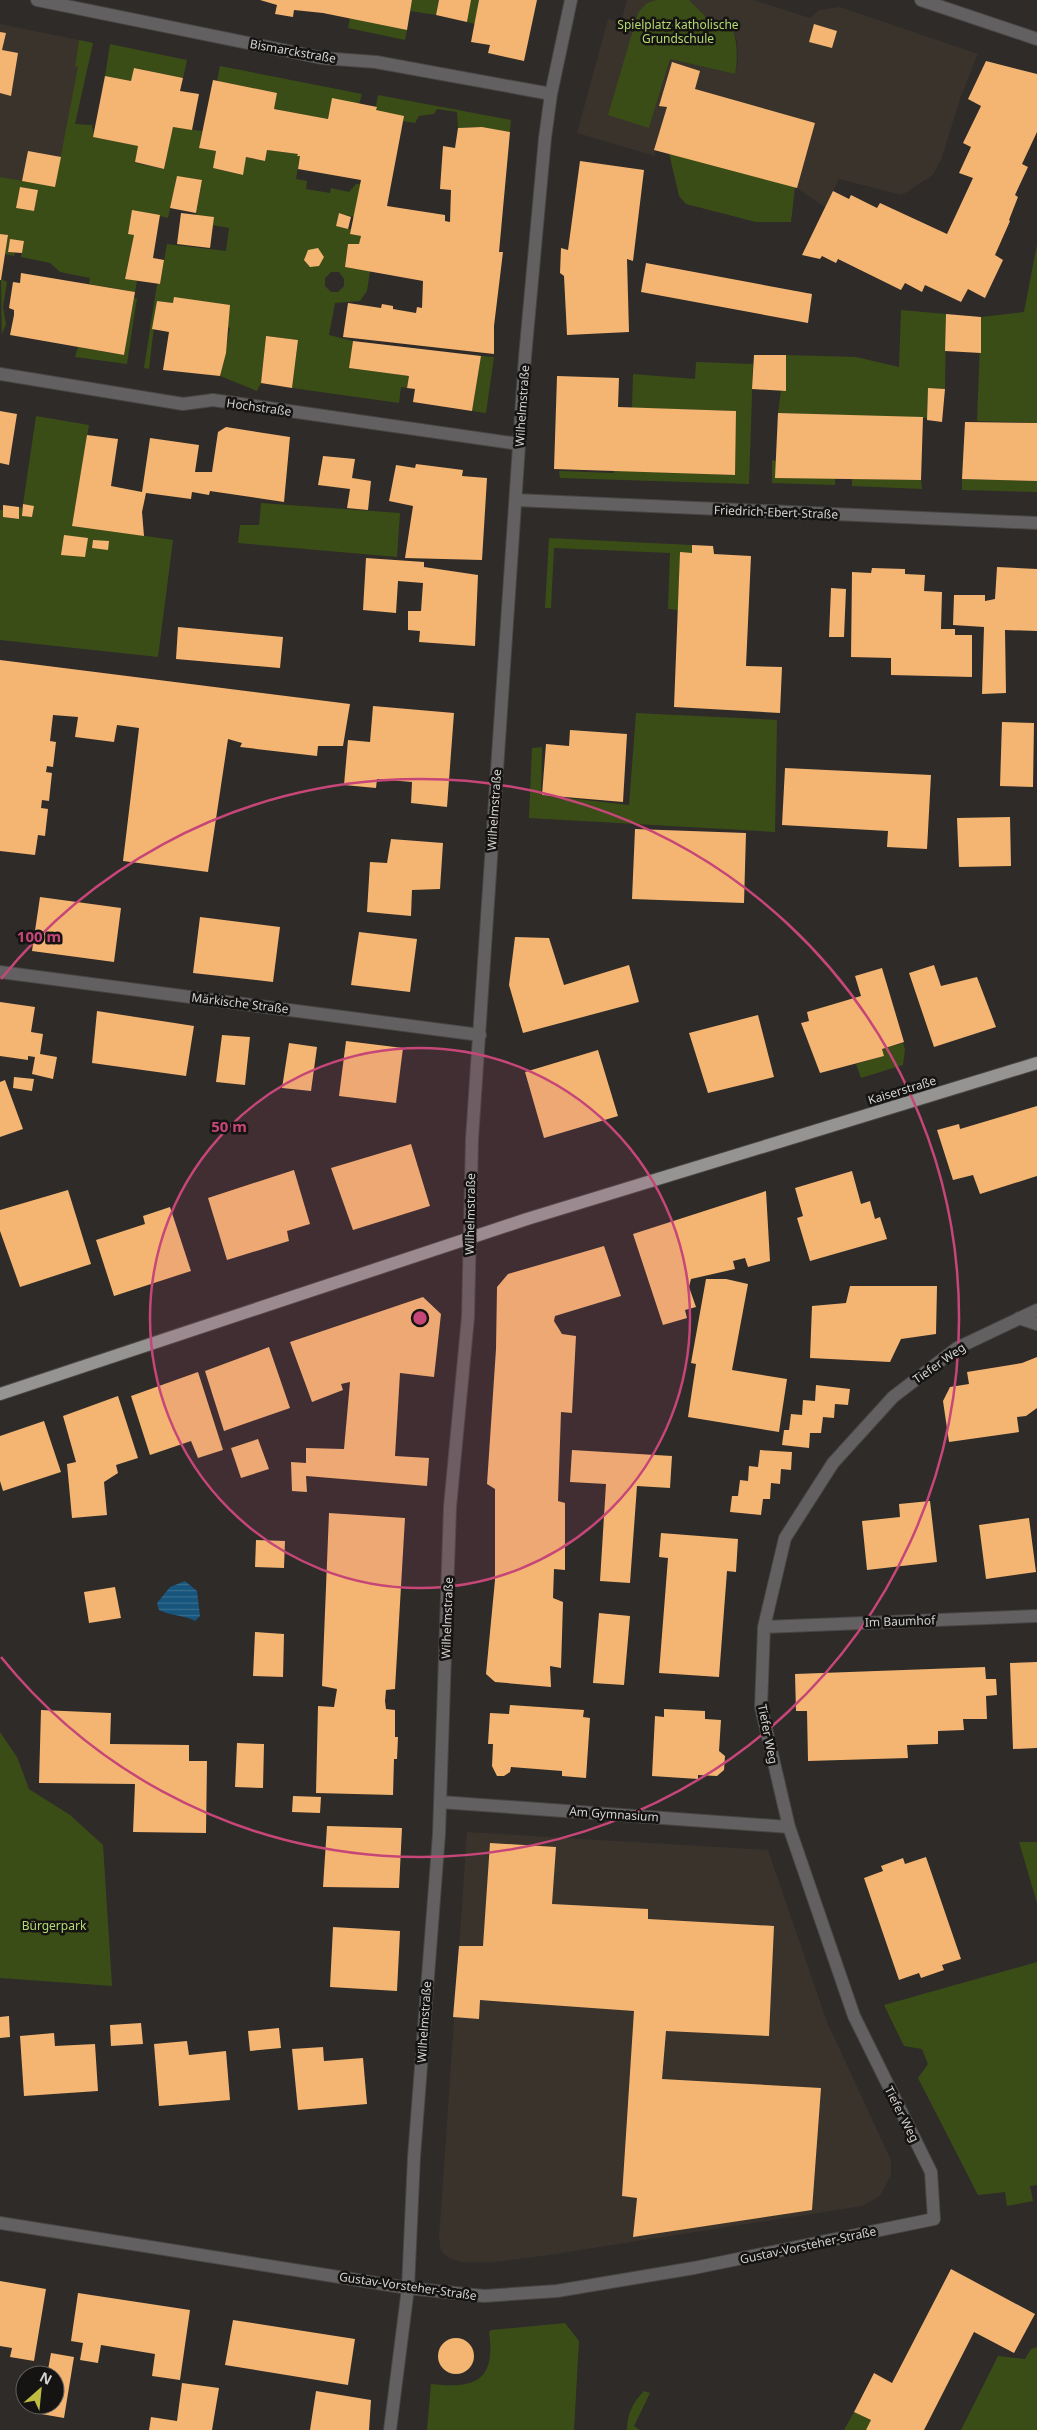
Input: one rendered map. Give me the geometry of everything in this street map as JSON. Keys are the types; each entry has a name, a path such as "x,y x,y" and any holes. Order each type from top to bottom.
{"main road":[{"name":"Kaiserstraße","path":"470,1240 527,1219 1037,1063"},
{"path":"0,1394 470,1240"}],"street":[{"name":"Bismarckstraße","path":"37,0 322,58 376,62 551,94"},
{"name":"Wilhelmstraße","path":"390,2430 408,2288 413,2166 440,1802 450,1507 468,1317 472,1139 519,444 545,138 551,94 571,0"},
{"path":"921,0 1037,39"},
{"name":"Hochstraße","path":"0,374 183,404 213,400 519,444"},
{"name":"Friedrich-Ebert-Straße","path":"516,500 1037,523"},
{"name":"Märkische Straße","path":"0,972 480,1035"},
{"name":"Tiefer Weg","path":"934,2219 931,2172 854,2016 789,1827 761,1707 764,1627 784,1538 832,1463 894,1397 957,1348 1037,1310"},
{"path":"1019,1318 1037,1324"},
{"name":"Im Baumhof","path":"764,1627 1037,1616"},
{"name":"Am Gymnasium","path":"440,1802 789,1827"},
{"name":"Gustav-Vorsteher-Straße","path":"0,2223 408,2288 484,2296 557,2290 694,2268 934,2219"}],"shaded area":[{"path":"627,0 656,0 647,3 649,128 670,59 735,74 738,62 737,41 732,27 708,26 705,16 689,0 753,0 810,18 819,10 840,7 978,54 961,96 941,160 933,175 902,195 839,179 825,207 795,187 655,150 655,156 577,133 608,19 621,22"},
{"path":"0,24 79,40 75,65 79,67 55,187 0,177"},
{"path":"467,1832 768,1850 827,2022 891,2160 891,2175 880,2196 862,2206 542,2256 494,2262 460,2262 449,2258 441,2251 439,2238"}],"green space":[{"path":"412,0 439,0 436,15 410,11"},
{"path":"471,0 479,0 475,24 467,22"},
{"name":"Spielplatz katholische Grundschule","path":"656,0 689,0 705,16 708,25 718,21 726,22 731,27 735,36 737,56 735,74 670,59 649,128 608,115 638,13 647,3"},
{"path":"350,18 407,30 405,40 348,28"},
{"path":"79,40 93,43 75,124 92,125 94,137 138,146 135,163 164,169 173,127 202,131 199,148 216,151 213,168 242,175 246,157 265,161 267,150 298,154 297,156 300,156 296,179 307,181 306,189 330,193 331,188 349,192 356,184 360,184 354,217 339,213 336,226 351,229 350,234 361,236 359,244 348,244 345,267 370,271 367,291 360,301 335,303 329,335 353,341 349,368 409,376 407,388 401,387 399,403 292,388 298,340 266,336 261,383 257,391 220,376 230,328 173,303 157,301 149,369 144,368 157,284 160,284 167,244 226,251 229,228 212,225 196,215 202,180 177,177 168,218 132,210 128,233 134,235 125,278 137,281 135,292 89,284 90,278 60,272 50,263 21,257 24,241 10,240 8,252 15,253 14,256 5,254 8,235 0,234 0,177 55,186 78,67 75,66","holes":["20,187 38,190 34,211 16,208","331,272 339,272 344,279 344,286 338,292 331,292 325,286 325,278"]},
{"path":"110,44 187,60 183,78 135,68 131,81 105,76"},
{"path":"220,66 362,94 359,104 332,99 328,119 274,109 277,93 217,81"},
{"path":"378,95 511,120 510,132 482,127 458,128 457,112 437,109 434,114 419,116 415,123 374,117"},
{"path":"669,153 795,187 791,222 756,222 686,204 679,196"},
{"path":"1037,244 1037,423 977,421 981,317 1024,312"},
{"path":"1,279 7,282 3,307 6,324 2,334 2,346"},
{"path":"134,298 137,298 127,364 75,357 78,347 124,355"},
{"path":"901,310 946,314 945,389 928,388 927,418 778,413 781,391 786,391 786,355 856,357 899,367"},
{"path":"481,356 494,357 486,413 472,411"},
{"path":"696,362 753,364 749,484 560,478 559,471 614,473 614,470 734,475 736,411 632,408 633,374 695,379"},
{"path":"36,416 89,425 72,525 173,540 158,657 0,640 0,510 3,510 3,517 19,519 19,507 22,508 22,516 32,517 34,506 23,504"},
{"path":"772,460 776,461 776,478 835,478 835,485 772,483"},
{"path":"852,479 921,480 922,489 852,486"},
{"path":"962,479 1037,481 1037,492 962,490"},
{"path":"261,503 400,513 397,557 238,543 240,525 259,525"},
{"path":"549,538 692,545 692,553 680,553 678,610 668,609 670,553 554,548 551,608 545,608"},
{"path":"636,713 777,720 775,832 529,818 532,748 542,747 541,795 629,805"},
{"path":"903,1043 905,1049 903,1065 861,1078 856,1064 884,1056 882,1049"},
{"name":"Bürgerpark","path":"0,1732 17,1757 29,1789 70,1815 103,1845 112,1986 0,1978"},
{"path":"1019,1842 1037,1842 1037,1903"},
{"path":"1037,1962 1037,2185 1030,2186 1033,2201 1007,2206 1005,2192 978,2195 918,2078 928,2064 922,2049 904,2046 884,2005"},
{"path":"565,2323 579,2341 574,2430 427,2430 431,2384 460,2385 471,2383 479,2378 489,2362 489,2332 491,2330"},
{"path":"1037,2347 1037,2430 961,2430 998,2356 1025,2359 1031,2349"},
{"path":"644,2391 650,2393 634,2426 640,2430 627,2430 631,2409"},
{"path":"854,2412 891,2430 844,2430"}],"water":[{"path":"185,1581 197,1591 200,1616 195,1621 159,1610 157,1603 170,1587"}],"building":[{"path":"260,0 412,0 407,30 323,13 294,10 293,17 275,14 277,5"},
{"path":"439,0 471,0 467,22 436,15"},
{"path":"479,0 537,0 524,61 488,53 490,45 471,42"},
{"path":"814,24 837,31 832,48 809,42"},
{"path":"0,32 6,33 2,50 18,53 11,96 0,93"},
{"path":"986,61 1037,74 1037,132 1022,164 1028,167 1015,195 1018,197 1010,221 995,255 1003,260 985,298 968,289 961,302 925,285 922,292 905,283 901,290 838,259 836,263 822,256 820,259 802,255 833,191 849,199 851,195 877,208 880,203 947,234 973,178 959,173 971,147 963,143 981,106 968,99"},
{"path":"672,62 700,71 695,89 815,123 797,188 654,150 667,107 659,106"},
{"path":"134,68 183,78 180,91 199,94 192,130 173,127 164,169 135,162 138,146 93,137 105,76 131,81"},
{"path":"213,80 277,93 274,109 328,119 332,98 377,107 376,110 404,116 387,206 445,215 445,221 450,222 451,190 440,189 443,146 455,148 458,128 482,127 510,132 499,252 503,252 494,326 494,354 343,337 348,303 381,308 382,304 393,306 393,309 416,313 417,307 422,308 423,281 345,267 348,244 359,244 361,236 350,234 361,180 298,169 300,156 297,156 298,154 267,150 265,161 246,157 243,175 213,168 216,151 199,148"},
{"path":"28,151 61,157 55,187 22,181"},
{"path":"580,161 644,170 633,261 627,259 629,332 567,335 564,276 560,273 561,248 568,250"},
{"path":"177,176 202,180 196,213 170,208"},
{"path":"20,187 38,190 34,211 16,208"},
{"path":"132,210 160,215 153,258 164,260 160,284 125,279 134,235 128,234"},
{"path":"181,213 214,217 210,248 177,244"},
{"path":"339,213 351,217 348,229 336,226"},
{"path":"0,234 8,235 1,280 0,280"},
{"path":"10,239 24,241 22,253 8,252"},
{"path":"318,248 324,257 319,266 310,267 304,260 308,250"},
{"path":"646,263 812,294 808,323 641,292"},
{"path":"21,273 135,292 124,355 10,335 14,315 14,310 9,308 13,282 20,283"},
{"path":"174,297 230,305 226,353 220,376 163,370 169,332 152,329 157,301 173,303"},
{"path":"946,314 981,317 981,353 945,351"},
{"path":"266,336 298,340 292,388 261,383"},
{"path":"353,341 481,356 472,411 413,402 415,389 407,388 409,376 349,368"},
{"path":"754,355 786,355 786,391 752,389"},
{"path":"557,376 619,378 618,407 736,411 735,475 554,469"},
{"path":"928,388 945,389 942,422 927,420"},
{"path":"0,411 17,414 9,465 0,463"},
{"path":"778,413 923,417 921,480 775,478"},
{"path":"965,422 1037,423 1037,481 962,479"},
{"path":"226,427 290,437 284,502 210,491 209,495 192,492 191,499 146,493 142,512 144,536 72,526 87,435 118,439 111,486 142,492 150,438 199,445 195,472 212,472 218,432"},
{"path":"323,456 355,459 352,478 371,481 368,510 347,508 350,489 318,485"},
{"path":"416,464 463,470 462,476 487,478 482,560 405,558 413,506 389,501 396,465 415,468"},
{"path":"23,504 34,506 32,517 22,516"},
{"path":"3,505 19,507 19,519 3,517"},
{"path":"64,535 88,538 85,557 61,555"},
{"path":"93,540 109,541 108,550 92,548"},
{"path":"692,545 713,546 714,554 751,556 746,666 782,667 780,713 674,707 680,552 692,553"},
{"path":"366,558 424,562 424,567 478,575 475,646 419,642 420,631 408,630 408,611 421,611 423,583 398,581 396,613 363,610"},
{"path":"997,567 1037,569 1037,631 1005,630 1006,693 982,694 984,627 953,625 954,595 985,595 985,601 995,599"},
{"path":"872,568 905,569 905,574 925,575 924,591 942,592 941,629 955,629 955,635 972,635 972,677 891,675 891,658 851,657 852,572 871,573"},
{"path":"831,588 846,589 844,637 829,637"},
{"path":"178,627 283,637 280,668 176,659"},
{"path":"0,660 350,704 343,746 318,746 317,756 240,747 242,743 228,739 208,872 123,861 139,728 117,725 114,742 75,737 78,717 53,715 50,741 56,742 53,767 47,766 46,772 52,773 49,801 42,800 41,808 48,809 45,836 38,835 35,855 0,851"},
{"path":"373,706 454,713 447,807 411,803 412,782 377,779 376,788 344,785 348,740 370,742"},
{"path":"1002,722 1034,723 1033,787 1000,786"},
{"path":"570,730 627,734 623,802 542,795 546,744 569,746"},
{"path":"785,768 931,775 927,849 887,847 888,831 782,825"},
{"path":"1010,817 1011,866 959,867 957,818"},
{"path":"635,829 746,833 744,903 632,899"},
{"path":"391,839 443,843 440,889 412,890 411,916 367,912 370,862 387,863"},
{"path":"40,897 121,908 114,962 32,951"},
{"path":"200,917 280,927 273,982 193,973"},
{"path":"359,932 417,939 410,992 351,985"},
{"path":"515,937 549,938 564,985 629,965 639,1002 523,1033 509,985"},
{"path":"934,965 941,986 977,977 996,1027 934,1047 909,973"},
{"path":"882,968 904,1042 882,1049 884,1056 820,1073 801,1023 809,1021 807,1012 861,996 855,976"},
{"path":"0,1002 35,1007 31,1032 43,1034 40,1054 57,1057 53,1079 32,1074 35,1057 28,1056 28,1060 0,1056"},
{"path":"97,1011 194,1026 186,1076 92,1063"},
{"path":"758,1015 774,1077 708,1093 689,1033"},
{"path":"222,1035 250,1037 245,1085 216,1082"},
{"path":"346,1041 403,1048 396,1103 339,1096"},
{"path":"289,1043 317,1047 311,1091 282,1088"},
{"path":"598,1050 618,1116 544,1138 525,1072"},
{"path":"14,1077 34,1079 32,1091 13,1088"},
{"path":"5,1080 23,1129 0,1137 0,1082"},
{"path":"1037,1106 1037,1176 980,1194 973,1175 953,1180 937,1130 959,1124 960,1129"},
{"path":"411,1144 430,1206 353,1230 331,1168"},
{"path":"294,1170 310,1224 287,1231 289,1241 227,1260 208,1198"},
{"path":"852,1171 861,1204 870,1201 875,1219 880,1217 887,1239 810,1261 797,1218 803,1216 795,1188"},
{"path":"68,1190 91,1264 20,1287 0,1231 0,1210"},
{"path":"766,1191 770,1261 748,1267 745,1258 733,1261 735,1269 691,1279 689,1287 696,1307 685,1310 687,1318 663,1325 633,1234"},
{"path":"170,1207 191,1271 114,1296 96,1240 145,1224 143,1216"},
{"path":"604,1246 621,1296 555,1316 554,1321 562,1334 576,1336 572,1413 561,1412 558,1501 565,1503 565,1570 554,1569 553,1598 563,1602 561,1668 550,1666 551,1687 495,1682 486,1674 495,1580 495,1489 487,1484 496,1349 497,1287 508,1274"},
{"path":"706,1279 726,1279 748,1284 732,1370 787,1379 779,1432 688,1417 696,1364 691,1363"},
{"path":"850,1286 937,1286 936,1334 901,1339 890,1362 810,1358 812,1306 846,1303"},
{"path":"423,1297 441,1314 434,1377 400,1373 395,1456 429,1458 427,1486 306,1476 307,1492 292,1491 291,1462 306,1463 306,1448 344,1449 350,1382 341,1384 343,1390 312,1402 290,1342"},
{"path":"269,1347 290,1408 224,1431 205,1371"},
{"path":"1037,1357 1037,1408 1026,1416 1017,1417 1019,1432 949,1442 943,1401 950,1387 969,1384 967,1372 1022,1363"},
{"path":"198,1372 223,1450 198,1458 191,1441 150,1455 131,1396"},
{"path":"816,1385 850,1389 848,1405 835,1404 834,1418 823,1417 821,1433 810,1433 809,1448 782,1445 784,1430 789,1430 791,1414 802,1415 803,1400 815,1401"},
{"path":"118,1396 138,1458 116,1465 118,1473 104,1482 107,1515 72,1518 67,1464 76,1462 63,1416"},
{"path":"44,1421 61,1472 3,1491 0,1481 0,1436"},
{"path":"258,1439 269,1469 241,1478 231,1448"},
{"path":"572,1450 672,1456 670,1488 637,1486 630,1583 600,1581 606,1484 570,1482"},
{"path":"760,1450 792,1452 791,1470 781,1469 780,1484 771,1483 770,1499 763,1499 761,1515 730,1512 732,1496 738,1496 740,1480 748,1481 749,1466 758,1467"},
{"path":"930,1501 937,1562 867,1570 862,1521 900,1517 899,1504"},
{"path":"329,1513 405,1518 395,1689 386,1690 385,1701 386,1709 395,1710 395,1737 398,1737 397,1759 394,1759 393,1795 316,1793 318,1706 334,1707 337,1689 322,1686"},
{"path":"1029,1518 1036,1572 986,1579 979,1525"},
{"path":"661,1533 738,1539 736,1572 727,1571 719,1677 659,1673 668,1558 659,1557"},
{"path":"256,1540 285,1541 284,1568 255,1567"},
{"path":"115,1587 121,1618 89,1623 84,1592"},
{"path":"599,1613 630,1616 624,1685 593,1683"},
{"path":"255,1632 284,1634 283,1677 253,1676"},
{"path":"1037,1662 1037,1748 1013,1749 1010,1663"},
{"path":"985,1667 986,1679 996,1679 997,1695 986,1696 987,1719 963,1719 964,1730 938,1731 938,1744 907,1745 908,1758 808,1761 807,1711 796,1711 795,1674"},
{"path":"510,1705 584,1710 583,1717 590,1718 586,1778 562,1776 562,1771 511,1767 510,1772 504,1776 497,1776 492,1766 493,1744 488,1744 490,1713 509,1714"},
{"path":"664,1709 705,1711 705,1719 721,1720 719,1751 725,1756 724,1770 717,1776 698,1775 698,1779 652,1776 655,1716 664,1717"},
{"path":"41,1710 111,1713 110,1744 189,1745 189,1761 207,1761 206,1833 133,1832 135,1784 39,1783"},
{"path":"237,1743 264,1744 263,1788 235,1787"},
{"path":"293,1796 321,1797 320,1813 292,1812"},
{"path":"327,1826 402,1828 399,1888 323,1887"},
{"path":"490,1843 556,1847 552,1904 648,1909 648,1919 774,1926 769,2036 666,2031 662,2079 821,2088 812,2210 633,2237 637,2198 622,2196 634,2011 480,2000 479,2019 453,2017 459,1946 483,1946"},
{"path":"926,1857 961,1959 942,1965 944,1970 921,1978 919,1973 899,1980 864,1878 883,1871 881,1866 903,1858 905,1864"},
{"path":"333,1927 400,1931 397,1991 330,1987"},
{"path":"9,2016 10,2037 0,2038 0,2017"},
{"path":"141,2023 143,2044 111,2046 110,2025"},
{"path":"279,2028 281,2048 250,2051 248,2031"},
{"path":"54,2033 55,2046 95,2044 98,2091 24,2096 20,2036"},
{"path":"187,2041 189,2055 226,2051 230,2100 159,2106 154,2044"},
{"path":"323,2047 324,2061 363,2058 367,2104 298,2110 292,2049"},
{"path":"951,2269 1035,2314 1014,2353 974,2332 924,2430 866,2430 871,2420 854,2412 874,2373 892,2383"},
{"path":"0,2281 46,2289 34,2361 10,2357 12,2348 0,2346"},
{"path":"78,2293 190,2310 180,2380 152,2376 155,2354 101,2345 98,2363 80,2360 83,2343 71,2341"},
{"path":"233,2320 355,2339 348,2385 225,2365"},
{"path":"456,2338 463,2339 469,2343 473,2349 473,2363 469,2369 463,2373 456,2374 449,2373 443,2369 439,2363 438,2356 439,2349 443,2343 449,2339"},
{"path":"51,2353 74,2357 65,2412 65,2365 49,2365"},
{"path":"182,2383 219,2388 212,2430 149,2430 151,2417 177,2421"},
{"path":"316,2391 371,2400 369,2430 310,2430"},
{"path":"47,2415 64,2415 64,2418"}]}
